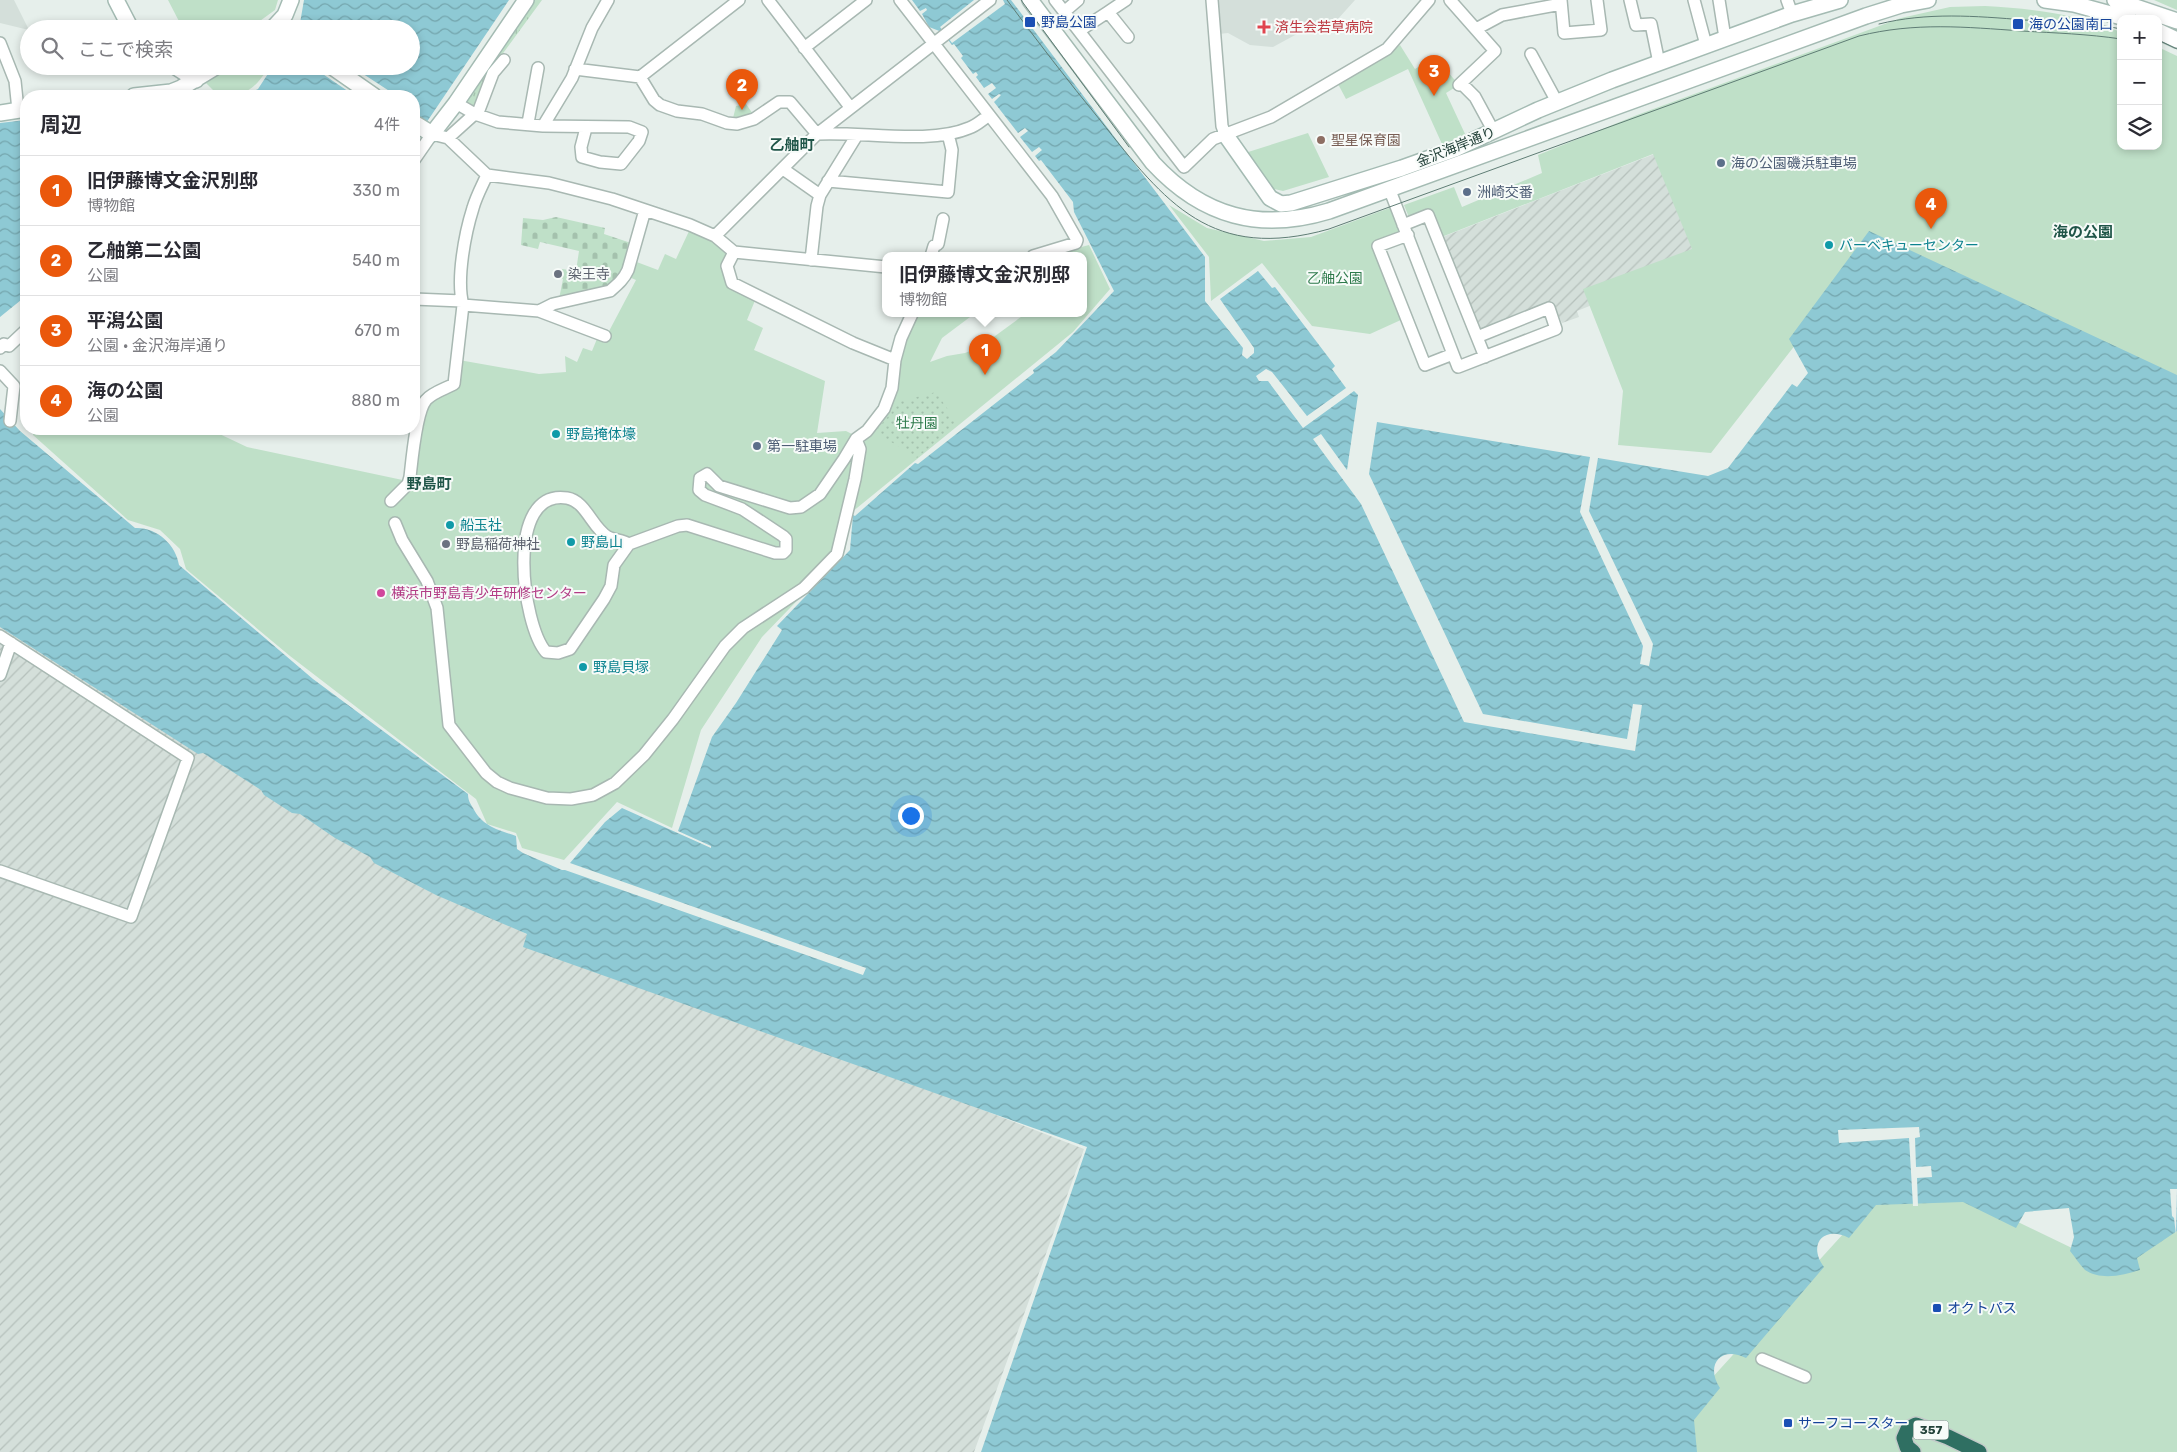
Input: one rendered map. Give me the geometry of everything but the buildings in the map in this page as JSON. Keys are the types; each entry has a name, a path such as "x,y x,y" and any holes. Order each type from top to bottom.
{"highway":[{"name":"357","path":"1912,1452 1906,1448 1904,1438 1908,1430 1916,1425 1948,1437 1979,1452"}],"street":[{"path":"116,0 126,20"},
{"path":"281,20 292,0"},
{"path":"420,151 456,103 526,0"},
{"path":"542,126 572,78 592,28 608,0"},
{"path":"575,69 640,77 739,0"},
{"path":"768,0 850,107"},
{"path":"804,48 866,0"},
{"path":"900,0 988,116 1052,196 1077,240 1076,243 1046,252"},
{"path":"715,236 816,134 990,0"},
{"path":"1030,0 1154,163 1170,181 1189,196 1209,206 1245,219 1285,221 1308,218 1330,211 1866,16 1901,5 1928,0"},
{"path":"1055,0 1184,167 1213,139 1271,117 1387,49 1429,0"},
{"path":"1064,12 1078,0"},
{"path":"1079,31 1126,0"},
{"name":"金沢海岸通り","path":"1212,0 1221,116 1225,134 1270,198 1281,204 1291,203 1402,168 1494,132 1557,102 1725,38 1790,7 1840,0"},
{"path":"1450,0 1495,51 1461,85 1475,96 1494,132"},
{"path":"1476,29 1502,15 1561,2 1564,33 1601,30 1597,0"},
{"path":"1630,0 1636,25 1651,24 1658,63"},
{"path":"1694,0 1706,45"},
{"path":"1719,0 1725,38"},
{"path":"2045,0 2074,4 2117,16"},
{"path":"2115,0 2177,21"},
{"path":"1108,12 1128,36"},
{"path":"2162,33 2177,40"},
{"path":"0,43 15,81 20,102"},
{"path":"1531,54 1557,102"},
{"path":"448,138 480,110 493,73 504,60"},
{"path":"528,124 538,68"},
{"path":"188,75 196,80"},
{"path":"175,90 204,75"},
{"path":"344,75 365,90"},
{"path":"640,77 654,100 660,105 677,111 702,114 727,123 737,124 754,119 779,102 790,102 816,134"},
{"path":"456,103 475,114 498,122 542,126 629,128 642,132 639,141 622,164 600,162 582,157 581,147 586,128"},
{"path":"0,112 20,110"},
{"path":"816,134 948,134 972,128 988,116"},
{"path":"420,127 432,134 448,138 487,175 549,183 584,190 690,225 715,236 734,252 882,267"},
{"path":"811,260 816,206 820,195 857,134"},
{"path":"828,181 948,192 952,150 948,134"},
{"path":"783,169 820,195"},
{"path":"420,419 425,401 438,391 454,384 462,303 459,293 465,242 473,207 487,175"},
{"path":"1389,188 1458,367 1556,329 1549,308 1477,337"},
{"path":"539,311 553,304 610,291 617,285 624,278 628,270 645,210"},
{"path":"1453,354 1425,364 1378,246 1428,215 1485,357"},
{"path":"932,252 934,246 938,244 943,220"},
{"path":"734,252 727,266 732,283 853,343 895,360"},
{"path":"420,300 539,311 605,336"},
{"path":"629,544 607,537 580,505 568,498 554,499 540,505 525,535 522,572 535,632 540,646 546,652 558,653 570,649 604,599 611,586 614,565 629,544 678,526 686,525 775,554 783,552 788,546 786,539 742,509 705,495 700,490 700,478 707,474 719,486 790,508 801,508 820,494 856,439 867,431 884,409 892,388 895,360 901,338 911,317"},
{"path":"1511,323 1518,344"},
{"path":"0,348 4,344 9,346 20,336"},
{"path":"0,371 14,386 10,420"},
{"path":"391,501 408,484 416,435"},
{"path":"395,523 402,540 427,581 437,608 448,725 486,773 497,782 510,788 547,798 571,799 593,795 614,783 644,756 725,646 743,628 804,588 837,554 855,479 860,449 856,439"},
{"path":"0,636 188,758 131,917 0,871"},
{"path":"0,675 11,643"},
{"path":"1762,1359 1805,1377"}],"shaded area":[{"path":"0,0 14,0 24,20 20,20 20,28 0,23"},
{"name":"済生会若草病院","path":"1216,0 1355,0 1337,20 1319,22 1273,47 1250,45 1228,33 1219,34"},
{"path":"1657,153 1695,249 1592,305 1577,311 1579,317 1562,323 1552,301 1477,330 1440,238"},
{"path":"0,622 526,934 1084,1149 974,1452 0,1452"}],"green space":[{"path":"168,0 278,0 275,10 261,20 178,20"},
{"path":"533,0 542,0 501,56 474,106 463,100"},
{"path":"2154,0 2177,0 2177,10"},
{"name":"海の公園","path":"1985,6 2054,13 2087,20 2117,31 2117,150 2162,150 2162,49 2177,56 2177,402 1874,244 1711,453 1618,445 1623,391 1583,289 1692,249 1653,154 1439,238 1429,213 1410,220 1404,205 1454,187 1462,207 1542,173 1538,155 1637,115 1901,18 1950,7"},
{"path":"1400,45 1415,69 1435,57 1459,85 1446,93 1466,136 1442,144 1408,69 1346,99 1338,84"},
{"path":"217,75 263,75 249,90 213,90 206,83"},
{"path":"746,104 753,114 742,118 733,118 736,106"},
{"path":"1308,133 1329,177 1283,191 1270,188 1245,153"},
{"name":"乙舳公園","path":"1169,205 1207,228 1264,241 1311,237 1392,207 1402,233 1373,245 1403,319 1370,334 1312,326 1262,263 1211,301 1209,257"},
{"path":"556,217 605,228 604,234 631,243 624,273 611,287 559,299 563,279 560,278 562,269 576,271 579,251 540,242 538,249 521,245 523,218 543,220"},
{"path":"690,229 713,239 729,254 730,286 756,298 747,320 763,328 754,350 825,381 817,433 846,431 864,440 894,401 902,350 917,317 970,317 942,338 930,362 980,347 1021,317 1086,317 1073,332 852,512 845,551 762,637 701,730 672,828 617,802 564,860 522,848 516,833 487,824 476,799 290,656 186,569 180,549 160,530 128,520 33,435 222,435 247,447 412,482 427,404 455,387 459,360 539,374 566,372 565,356 577,362 583,348 592,351 599,334 607,335 636,280 629,277 634,261 658,270 665,254 676,259"},
{"path":"1089,245 1110,289 1087,316 1087,252 1062,252"},
{"name":"牡丹園","path":"936,392 957,423 917,458 875,432 901,401"},
{"path":"1964,1196 2101,1262 2177,1225 2177,1452 1692,1452 1690,1402 1875,1199"}],"water":[{"path":"304,0 509,0 420,132 420,90 256,90 267,75 420,75 420,20 301,20"},
{"path":"912,0 1011,0 1205,257 1205,301 1243,348 1242,355 1247,359 1254,353 1254,348 1220,299 1258,271 1272,288 1275,287 1335,366 1332,369 1346,388 1307,416 1272,372 1266,369 1256,376 1259,381 1268,381 1303,428 1354,391 1358,395 1347,470 1321,434 1313,439 1361,504 1464,722 1635,751 1642,705 1633,704 1627,739 1483,714 1369,474 1377,422 1590,457 1580,512 1643,646 1640,664 1649,666 1653,644 1589,511 1598,458 1708,476 1728,468 1792,384 1797,387 1808,373 1789,339 1869,231 2177,375 2177,1231 2137,1258 2140,1270 2120,1275 2105,1276 2085,1270 2070,1251 2074,1237 2069,1208 2025,1212 2016,1228 1963,1202 1876,1205 1849,1238 1832,1234 1826,1235 1821,1239 1817,1251 1824,1267 1746,1358 1729,1354 1722,1356 1718,1360 1714,1372 1720,1388 1694,1420 1697,1452 981,1452 1087,1147 523,947 527,934 436,895 374,863 370,857 335,838 300,814 292,813 264,795 261,790 203,753 198,754 0,627 0,409 20,431 20,435 25,435 135,528 143,528 158,534 170,544 179,565 313,679 468,794 470,803 481,819 503,832 516,836 517,849 523,853 562,870 863,975 866,968 570,863 605,822 622,808 711,848 711,846 678,831 712,737 782,630 777,626 850,550 853,515 855,516 915,463 918,464 1034,373 1033,370 1056,352 1114,291 1074,212 1073,202 1041,160 1039,161 1035,156 1042,150 1039,147 1032,152 1020,137 1028,131 1025,128 1018,133 994,102 1001,95 999,94 992,99 988,94 996,88 992,83 984,88 976,77 978,75 976,72 973,74 961,58 963,56 954,44 952,45 942,32 929,27 922,14 927,10 926,8 920,11"},
{"path":"20,121 20,301 0,317 0,123"}],"pier":[{"path":"974,0 1003,0 1005,4 952,43 940,27"},
{"path":"324,75 365,75 388,90 346,90"},
{"path":"1919,1127 1920,1137 1915,1138 1916,1167 1931,1166 1932,1177 1917,1178 1918,1206 1913,1206 1909,1138 1839,1143 1838,1130"},
{"path":"2170,1189 2177,1189 2176,1235 2174,1218 2172,1216"}],"tram line":[{"path":"1007,0 1053,61 1147,177 1171,200 1195,218 1223,231 1253,238 1288,237 1329,229 1859,36 1900,29 1940,27 1980,28 2117,39"},
{"path":"1021,0 1129,147"},
{"path":"1879,24 1933,16 1969,16 2085,24 2117,28"},
{"path":"2162,42 2177,49"}],"place":[{"name":"野島公園","path":"1030,22"},
{"name":"海の公園南口","path":"2018,24"},
{"name":"済生会若草病院","path":"1264,27"},
{"name":"平潟公園","path":"1434,96"},
{"name":"乙舳第二公園","path":"742,110"},
{"name":"聖星保育園","path":"1321,140"},
{"name":"海の公園磯浜駐車場","path":"1721,163"},
{"name":"洲崎交番","path":"1467,192"},
{"name":"海の公園","path":"1931,229"},
{"name":"バーベキューセンター","path":"1829,245"},
{"name":"染王寺","path":"558,274"},
{"name":"旧伊藤博文金沢別邸","path":"985,375"},
{"name":"野島掩体壕","path":"556,434"},
{"name":"第一駐車場","path":"757,446"},
{"name":"船玉社","path":"450,525"},
{"name":"野島山","path":"571,542"},
{"name":"野島稲荷神社","path":"446,544"},
{"name":"横浜市野島青少年研修センター","path":"381,593"},
{"name":"野島貝塚","path":"583,667"},
{"name":"オクトパス","path":"1937,1308"},
{"name":"サーフコースター","path":"1788,1423"}],"district":[{"name":"乙舳町","path":"792,145"},
{"name":"海の公園","path":"2083,232"},
{"name":"野島町","path":"429,484"}]}
